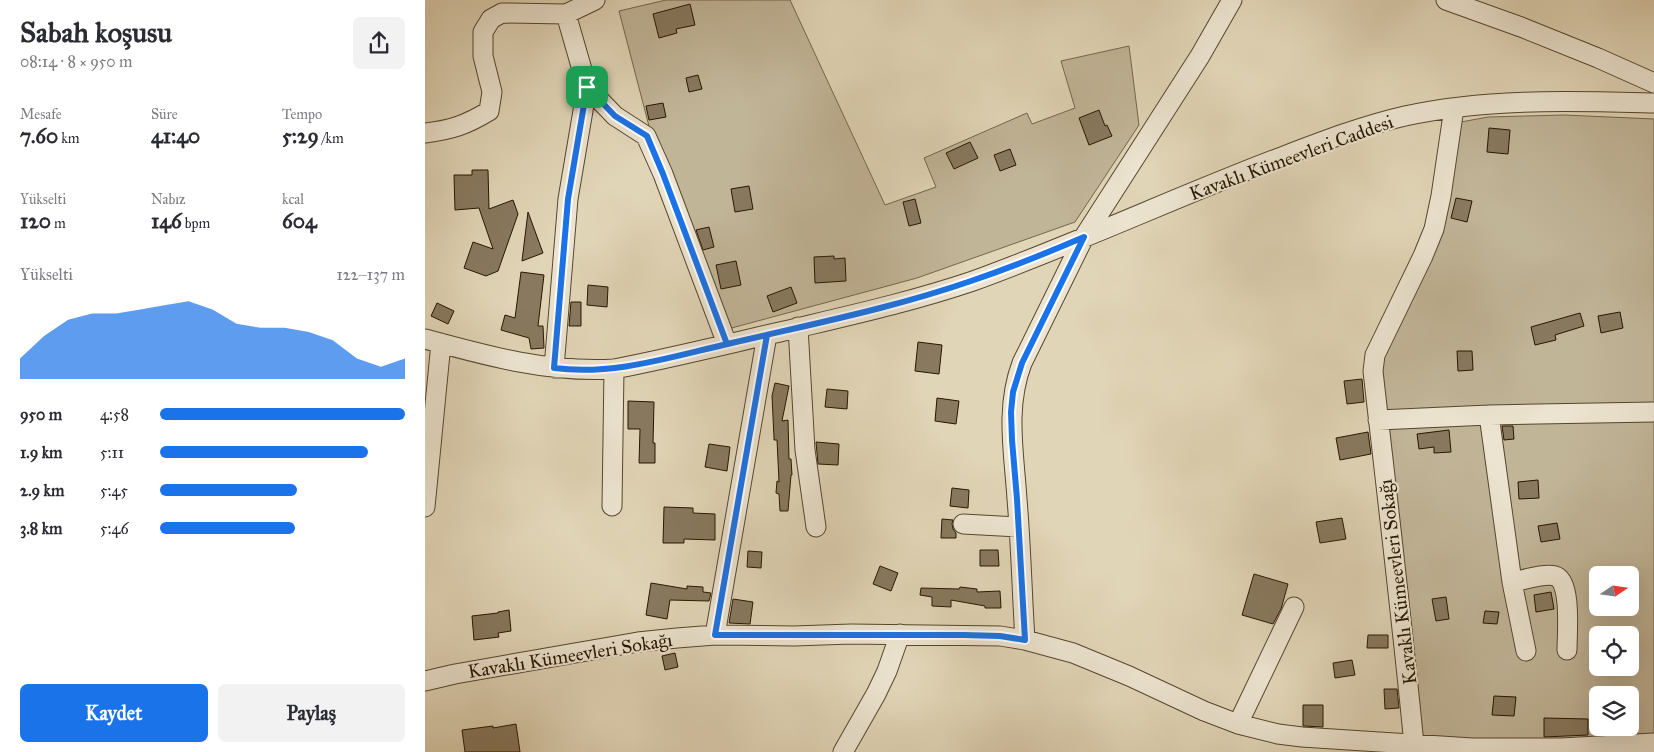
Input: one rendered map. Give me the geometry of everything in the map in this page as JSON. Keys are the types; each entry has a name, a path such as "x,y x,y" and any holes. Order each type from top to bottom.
{"street":[{"path":"425,133 447,131 472,121 489,111 492,92 483,56 483,32 491,19 502,13 566,14 595,0"},
{"path":"1025,640 1011,412 1015,385 1022,363 1084,237 1200,56 1232,0"},
{"path":"1446,0 1598,58 1654,83"},
{"path":"554,368 568,199 587,87 566,14"},
{"path":"587,87 615,116 647,136 727,344"},
{"name":"Kavaklı Kümeevleri Caddesi","path":"433,341 513,361 554,368 573,370 614,369 798,328 898,303 971,281 1084,237 1223,179 1321,142 1403,117 1454,108 1531,101 1654,103"},
{"name":"Kavaklı Kümeevleri Sokağı","path":"1414,745 1406,656 1373,372 1375,355 1434,229 1454,108"},
{"path":"798,328 805,450 816,527"},
{"path":"715,635 767,335"},
{"path":"425,507 433,341"},
{"path":"612,506 614,369"},
{"path":"1378,420 1489,415 1654,412"},
{"path":"1489,415 1513,582 1526,651"},
{"path":"963,524 1019,527"},
{"path":"1513,582 1544,576 1556,576 1561,579 1567,599 1567,650"},
{"path":"1238,724 1294,607"},
{"path":"843,752 877,694 901,634"},
{"name":"Kavaklı Kümeevleri Sokağı","path":"425,681 638,642 715,635 901,634 1000,636 1025,640 1073,653 1100,663 1204,711 1238,724 1278,734 1472,748 1561,748 1654,743"}],"shaded area":[{"path":"666,0 790,0 885,205 936,187 924,158 1027,113 1032,124 1075,108 1061,61 1129,46 1139,125 1075,222 917,278 728,329 650,130 619,11"},
{"path":"1564,115 1654,119 1654,739 1615,743 1420,738 1381,359 1443,217 1461,122 1488,117"}],"building":[{"path":"690,4 695,25 676,29 677,33 659,38 653,14"},
{"path":"698,75 702,89 689,92 686,78"},
{"path":"663,103 666,117 649,120 646,106"},
{"path":"1099,110 1105,126 1107,125 1112,136 1089,145 1079,118"},
{"path":"1489,128 1510,130 1508,154 1487,152"},
{"path":"970,142 978,158 954,169 946,153"},
{"path":"1010,149 1016,165 1000,171 994,155"},
{"path":"472,170 488,170 489,209 513,200 518,214 498,271 486,276 464,268 473,242 493,249 479,208 455,210 454,175 472,175"},
{"path":"749,186 753,209 735,212 731,189"},
{"path":"1456,198 1472,201 1467,222 1451,218"},
{"path":"915,199 921,223 909,226 903,202"},
{"path":"528,212 543,253 522,261"},
{"path":"709,227 714,247 703,250 696,230"},
{"path":"834,256 834,259 845,258 846,281 815,283 814,257"},
{"path":"736,261 741,285 721,289 716,265"},
{"path":"521,272 544,275 538,326 543,326 544,348 531,349 529,338 501,330 505,315 515,318"},
{"path":"588,285 608,287 607,307 587,305"},
{"path":"791,287 797,303 773,312 767,296"},
{"path":"571,302 581,302 581,326 569,326"},
{"path":"437,303 454,311 448,324 431,316"},
{"path":"1620,312 1623,328 1601,333 1598,316"},
{"path":"1580,313 1584,326 1555,335 1556,340 1535,345 1531,327"},
{"path":"918,342 942,345 939,374 915,371"},
{"path":"1457,351 1472,351 1473,370 1458,371"},
{"path":"1362,379 1364,402 1347,404 1344,381"},
{"path":"775,383 789,386 782,421 788,420 789,459 791,459 792,475 788,511 780,511 779,494 776,493 777,481 779,482 777,440 774,440 772,396"},
{"path":"827,389 848,391 847,409 825,407"},
{"path":"937,398 959,401 956,424 935,421"},
{"path":"628,401 654,402 653,443 655,443 655,463 639,463 640,429 628,429"},
{"path":"1502,426 1513,426 1514,439 1504,440"},
{"path":"1449,430 1451,452 1434,453 1434,447 1419,449 1417,434"},
{"path":"1368,432 1371,454 1340,460 1336,438"},
{"path":"816,442 839,444 838,465 818,464"},
{"path":"709,444 730,447 727,471 705,467"},
{"path":"1538,480 1539,498 1519,499 1518,482"},
{"path":"952,488 969,490 968,508 950,506"},
{"path":"664,507 693,508 693,513 715,514 715,540 684,539 684,543 663,543"},
{"path":"1342,518 1346,539 1320,543 1316,522"},
{"path":"942,519 953,520 952,524 956,538 941,538"},
{"path":"1557,523 1560,539 1541,542 1538,526"},
{"path":"980,550 998,550 999,566 980,566"},
{"path":"748,551 762,552 761,568 747,567"},
{"path":"880,566 898,573 891,591 873,584"},
{"path":"1254,574 1288,584 1281,609 1273,624 1242,615"},
{"path":"651,583 687,589 687,586 703,587 703,592 711,593 709,601 670,600 667,619 646,615"},
{"path":"960,587 977,589 977,592 1000,591 1001,608 985,608 985,606 951,600 951,607 932,606 932,597 920,595 921,588 959,589"},
{"path":"1551,592 1554,609 1536,612 1534,595"},
{"path":"1446,597 1449,619 1436,621 1432,599"},
{"path":"733,599 753,602 750,624 729,623"},
{"path":"509,610 511,631 498,633 499,637 474,640 472,616"},
{"path":"1485,611 1499,612 1497,624 1483,623"},
{"path":"1368,635 1388,635 1388,648 1367,648"},
{"path":"675,653 678,667 665,670 662,656"},
{"path":"1352,660 1355,675 1335,678 1333,663"},
{"path":"1384,689 1397,689 1399,708 1385,709"},
{"path":"1494,696 1516,697 1514,716 1492,715"},
{"path":"1303,705 1323,705 1323,727 1303,726"},
{"path":"1544,718 1588,719 1588,735 1544,737"},
{"path":"516,724 520,752 465,752 462,730"}],"route":[{"path":"587,87 568,199 554,368 573,370 614,369 651,362 727,344 798,328 848,316 971,281 1084,237 1022,363 1013,392 1011,412 1012,440 1025,640 1000,636 964,635 715,635 767,335 727,344 647,136 615,116 587,87"}]}
